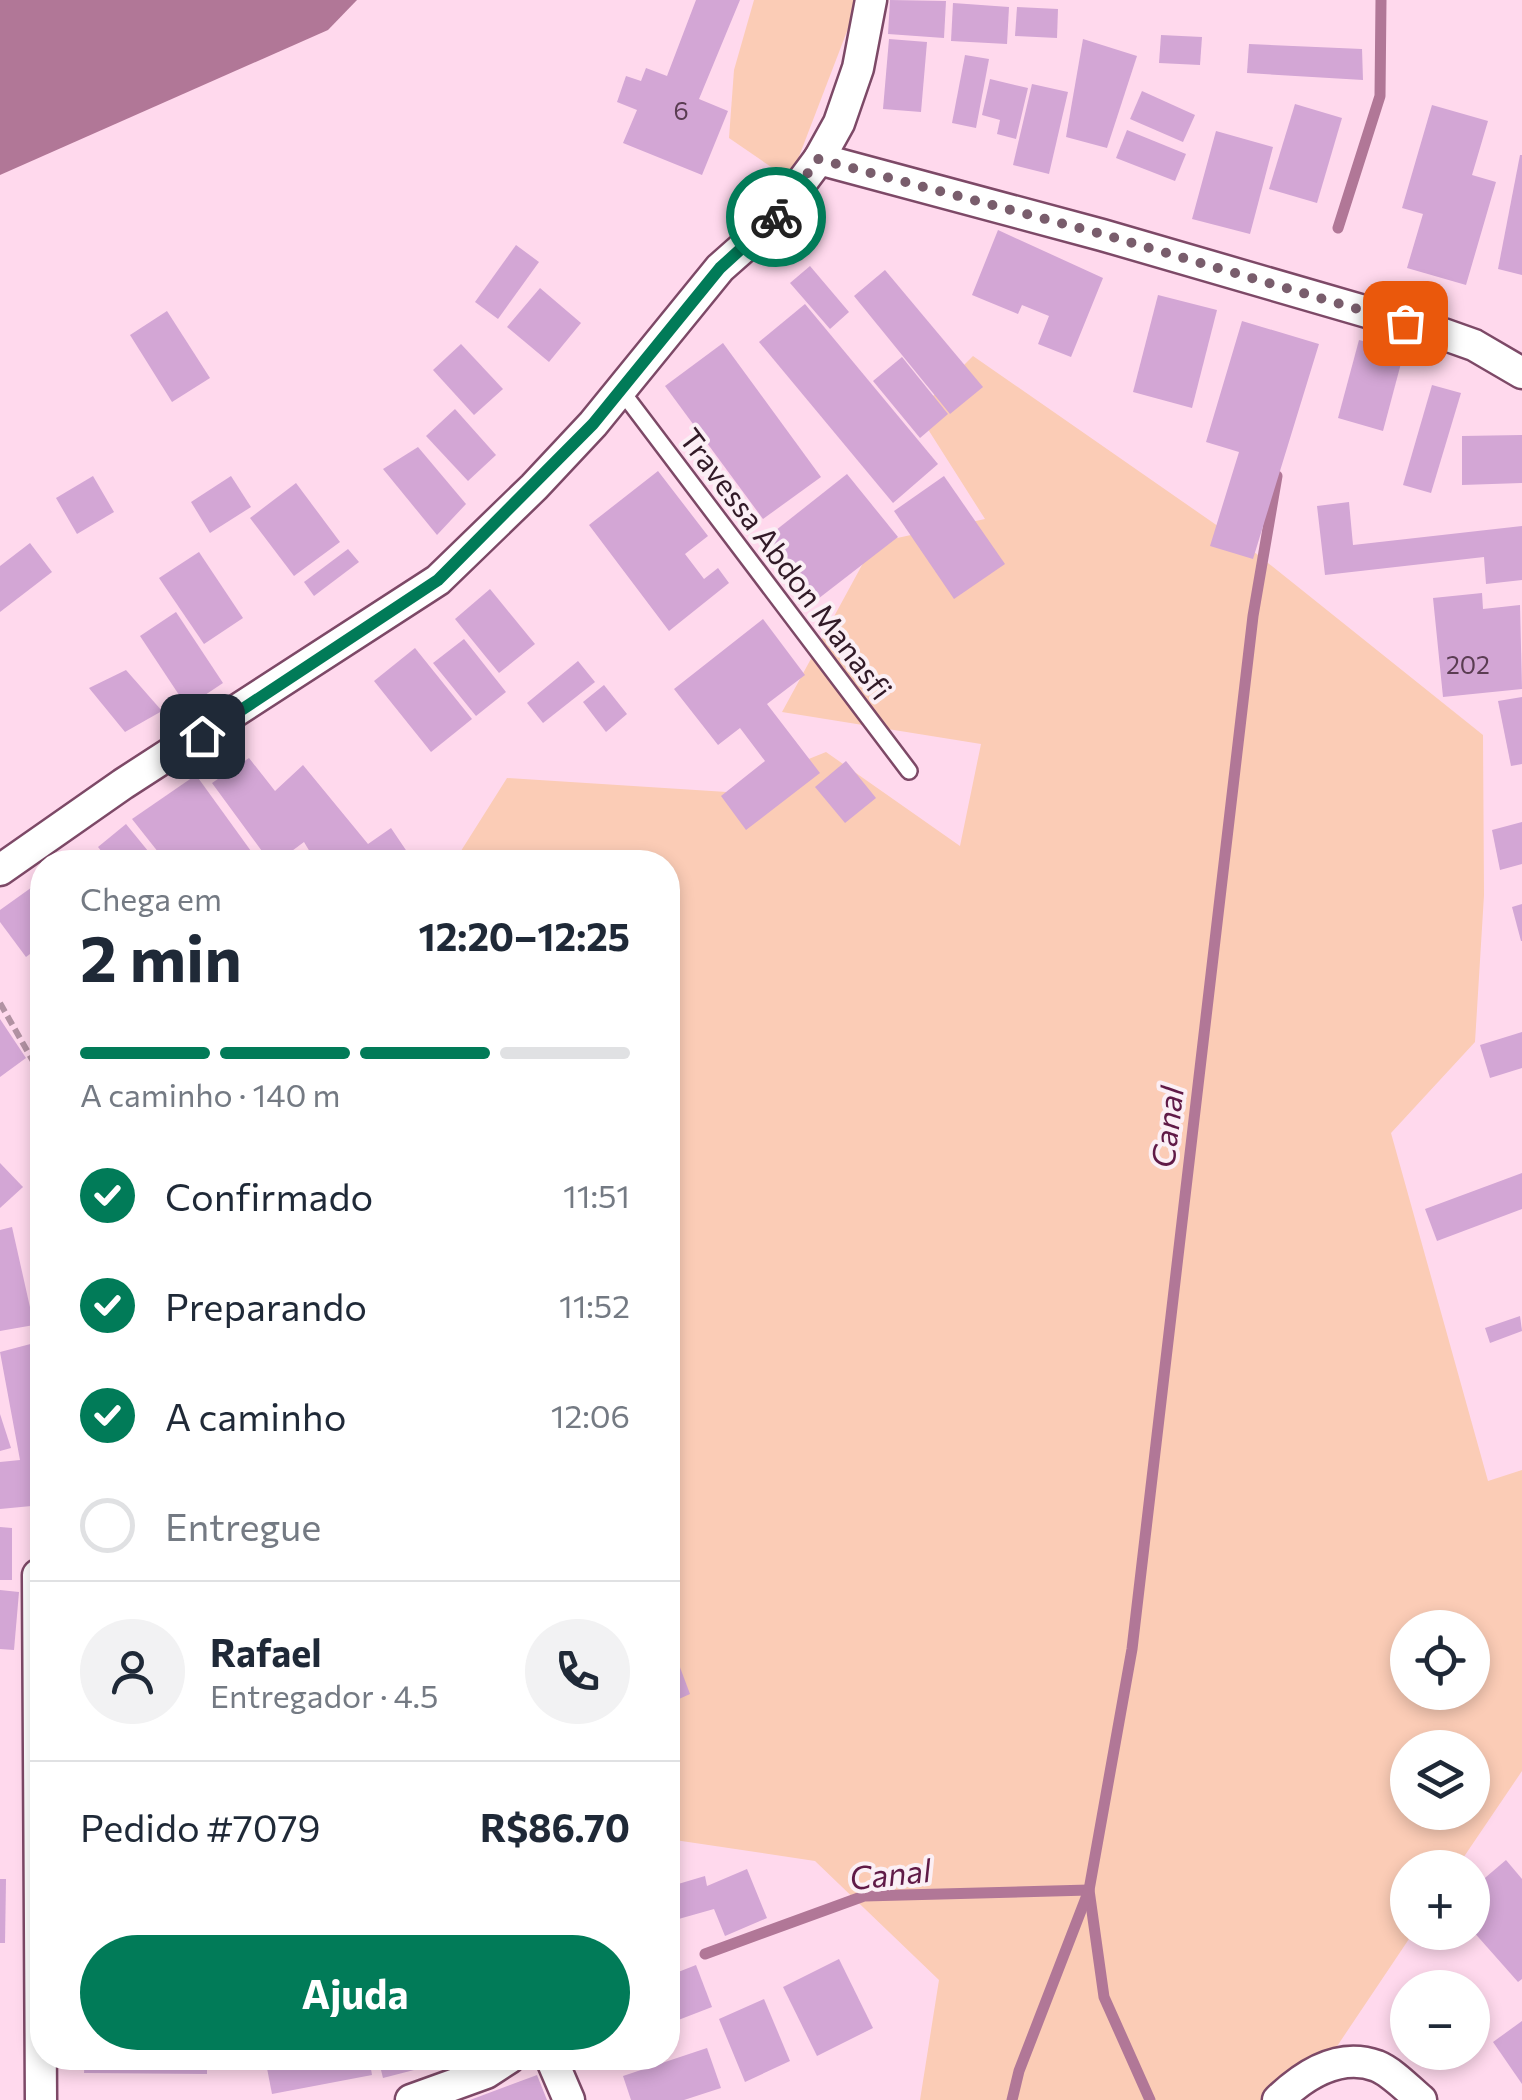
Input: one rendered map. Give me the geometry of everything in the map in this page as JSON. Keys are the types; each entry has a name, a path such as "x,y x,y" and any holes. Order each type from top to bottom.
{"street":[{"path":"0,870 123,784 438,580 534,487 720,268 772,222 818,159 839,122 858,68 871,0"},
{"path":"818,159 1102,234 1443,334 1474,345 1522,373"},
{"path":"1278,2100 1300,2080 1332,2063 1378,2066 1422,2100"},
{"path":"41,2070 41,2100"},
{"path":"411,2100 492,2070"},
{"path":"557,2070 569,2100"}],"lane":[{"name":"Travessa Abdon Manasfi","path":"620,389 909,771"}],"path":[{"path":"0,1003 30,1056"}],"shaded area":[{"path":"0,0 357,0 328,30 0,175"},
{"path":"754,0 859,0 790,180 729,138 734,70"},
{"path":"973,356 1248,547 1483,735 1484,895 1475,1042 1391,1133 1488,1481 1522,1470 1522,1771 1490,1818 1490,1730 1390,1730 1390,1830 1482,1830 1469,1850 1390,1850 1390,1950 1402,1950 1301,2100 920,2100 939,1980 815,1861 680,1841 680,850 462,850 507,778 727,792 826,752 960,846 981,744 782,712 874,543 985,519 917,412"}],"building":[{"path":"696,0 740,0 699,99 728,111 702,175 623,143 637,110 617,102 626,76 641,81 646,68 667,76"},
{"path":"890,0 946,1 944,38 888,34"},
{"path":"953,3 1009,7 1007,44 951,41"},
{"path":"1017,7 1058,9 1057,38 1015,36"},
{"path":"1161,35 1202,37 1200,65 1159,63"},
{"path":"889,39 927,42 921,112 883,109"},
{"path":"1083,39 1137,56 1107,148 1066,137"},
{"path":"1249,44 1362,49 1363,80 1247,73"},
{"path":"965,55 989,59 976,128 952,123"},
{"path":"990,79 1028,88 1016,139 997,134 1000,120 982,115"},
{"path":"1032,84 1068,92 1049,174 1013,165"},
{"path":"1142,91 1195,115 1183,142 1130,119"},
{"path":"1295,104 1342,118 1317,203 1269,189"},
{"path":"1432,105 1488,121 1472,175 1496,182 1466,285 1407,268 1423,214 1402,208"},
{"path":"1127,130 1186,154 1175,181 1116,158"},
{"path":"1216,131 1273,147 1250,234 1192,219"},
{"path":"1522,155 1522,275 1498,269"},
{"path":"998,230 1103,278 1071,357 1038,344 1049,316 1022,305 1018,314 972,295"},
{"path":"516,245 539,262 498,319 475,302"},
{"path":"810,266 849,312 830,329 790,283"},
{"path":"885,270 983,387 950,414 854,296"},
{"path":"540,288 581,323 549,362 507,327"},
{"path":"1158,295 1217,310 1192,408 1133,392"},
{"path":"805,304 938,464 893,503 759,342"},
{"path":"167,311 210,378 172,402 130,335"},
{"path":"1242,321 1319,344 1253,559 1210,546 1239,452 1206,442"},
{"path":"1359,340 1404,352 1383,431 1338,418"},
{"path":"723,343 821,477 763,519 665,386"},
{"path":"461,344 503,389 474,415 433,370"},
{"path":"902,357 948,414 920,438 873,381"},
{"path":"1432,385 1461,393 1431,493 1403,485"},
{"path":"455,409 496,455 468,481 426,436"},
{"path":"1522,435 1522,483 1462,485 1462,436"},
{"path":"418,447 466,504 437,535 383,469"},
{"path":"658,471 708,536 685,554 704,579 718,568 729,583 669,631 589,525"},
{"path":"847,474 898,537 814,602 766,538"},
{"path":"93,476 114,512 77,534 56,498"},
{"path":"231,476 251,507 210,533 191,502"},
{"path":"944,476 1005,564 954,599 894,511"},
{"path":"296,483 340,542 294,576 250,518"},
{"path":"1349,502 1353,545 1522,526 1522,580 1486,584 1484,557 1325,575 1317,506"},
{"path":"30,543 52,572 0,612 0,566"},
{"path":"348,549 359,562 314,596 304,582"},
{"path":"199,552 243,618 204,644 159,578"},
{"path":"490,589 535,644 499,673 455,619"},
{"path":"1482,593 1483,609 1520,605 1522,689 1443,697 1433,598"},
{"path":"176,612 223,683 187,707 140,636"},
{"path":"763,619 805,675 767,704 820,773 746,830 721,796 765,761 740,728 718,745 674,689"},
{"path":"464,639 506,692 476,716 433,663"},
{"path":"415,648 472,719 431,752 374,681"},
{"path":"578,661 595,682 543,723 527,703"},
{"path":"126,670 162,711 125,732 89,688"},
{"path":"604,685 627,714 606,732 583,702"},
{"path":"1522,697 1522,764 1511,766 1498,701"},
{"path":"249,758 275,791 303,765 368,844 391,828 406,850 309,850 304,842 293,850 261,850 212,783"},
{"path":"846,761 876,798 845,823 815,787"},
{"path":"196,775 250,850 157,850 132,819"},
{"path":"1522,822 1522,864 1500,870 1492,830"},
{"path":"126,824 147,850 100,850 98,847"},
{"path":"30,889 30,954 26,957 0,922 0,910"},
{"path":"1522,904 1522,941 1521,941 1512,907"},
{"path":"0,1019 26,1058 0,1077"},
{"path":"1522,1032 1522,1068 1490,1078 1480,1045"},
{"path":"0,1163 23,1187 0,1208"},
{"path":"1522,1173 1522,1209 1437,1241 1425,1209"},
{"path":"12,1227 30,1307 30,1326 0,1331 0,1230"},
{"path":"1520,1316 1522,1331 1490,1343 1485,1328"},
{"path":"30,1344 30,1506 0,1509 0,1462 20,1460 0,1352"},
{"path":"0,1414 11,1448 0,1451"},
{"path":"0,1527 12,1528 12,1580 0,1580"},
{"path":"0,1590 19,1592 14,1650 0,1649"},
{"path":"680,1667 690,1694 680,1699"},
{"path":"1506,1860 1522,1879 1522,1979 1518,1982 1490,1950 1490,1874"},
{"path":"747,1869 767,1918 725,1936 714,1909 680,1919 680,1883 705,1876 707,1886"},
{"path":"0,1879 6,1879 5,1943 0,1943"},
{"path":"839,1959 873,2028 817,2056 783,1987"},
{"path":"696,1965 712,2007 680,2019 680,1971"},
{"path":"764,1999 790,2061 745,2082 719,2019"},
{"path":"1522,2021 1522,2084 1493,2042"},
{"path":"707,2048 721,2088 684,2100 631,2100 623,2076 641,2070 680,2070 680,2057"},
{"path":"84,2070 207,2070 207,2074 84,2073"},
{"path":"267,2070 371,2070 372,2075 272,2094"},
{"path":"381,2070 414,2070 383,2078"},
{"path":"537,2075 547,2100 470,2100"}],"waterway":[{"path":"1338,228 1380,96 1381,0"},
{"name":"Canal","path":"1012,2100 1019,2071 1089,1890 1132,1649 1253,616 1277,476"},
{"name":"Canal","path":"705,1954 864,1896 1089,1890 1104,1997 1150,2100"}],"way so far":[{"path":"776,217 818,159 1102,234 1405,323"}],"route":[{"path":"202,736 438,580 593,424 664,332 720,268 776,217"}]}
